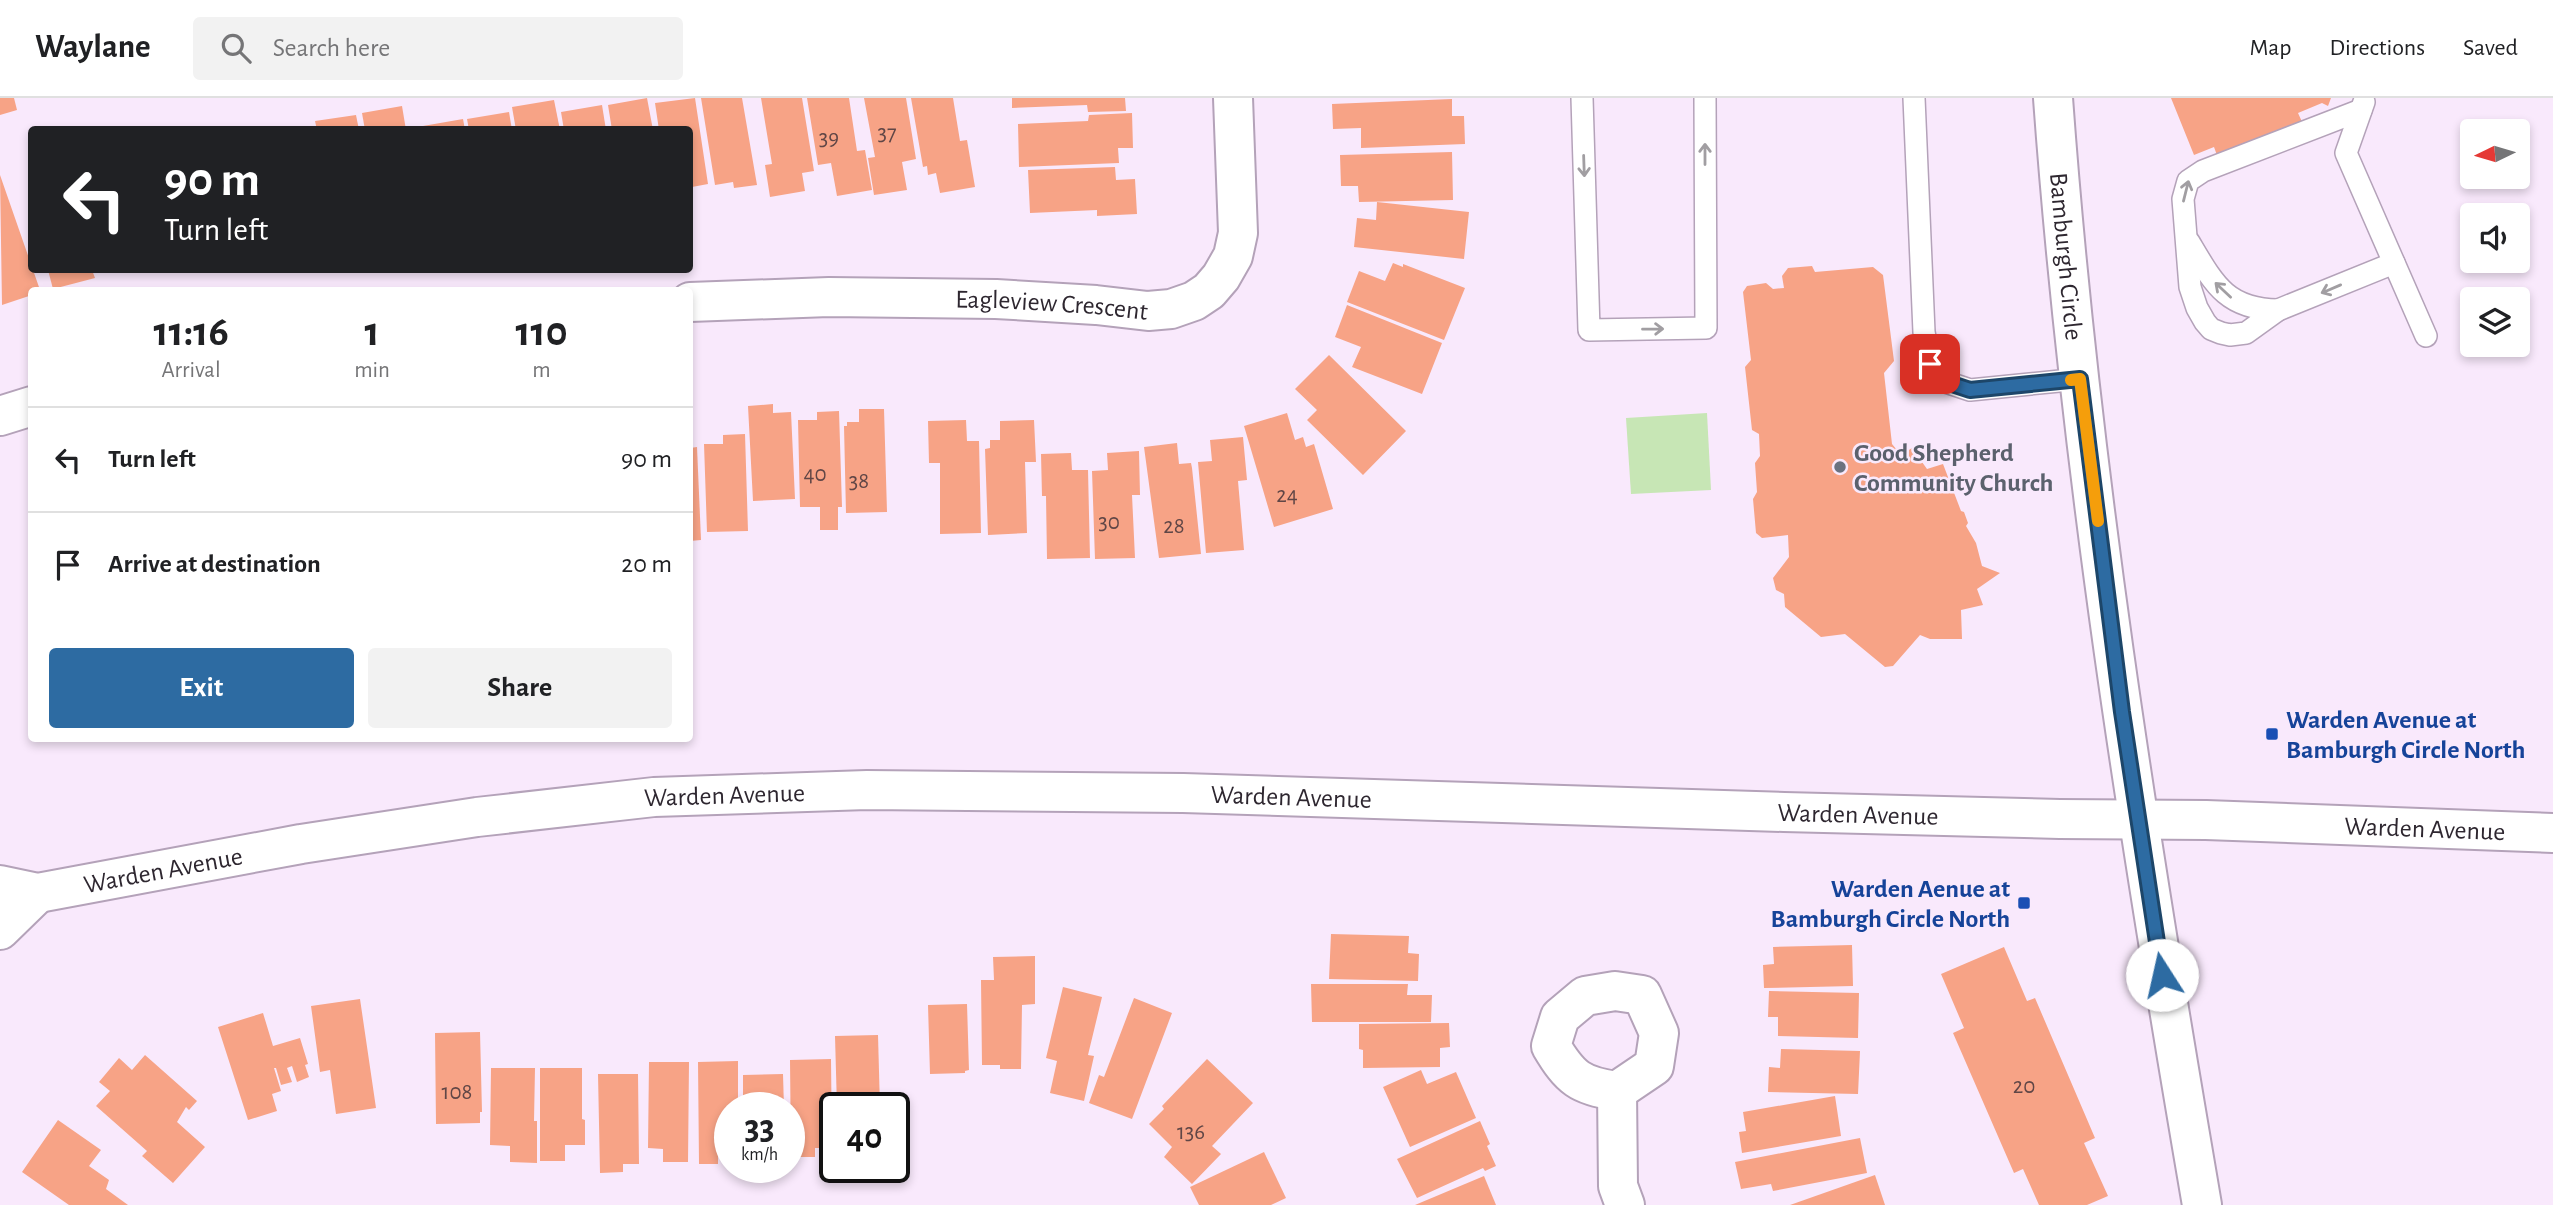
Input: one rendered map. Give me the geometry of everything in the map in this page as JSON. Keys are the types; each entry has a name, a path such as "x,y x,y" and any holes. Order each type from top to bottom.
{"main road":[{"name":"Eagleview Crescent","path":"693,302 829,297 996,299 1148,311 1171,309 1194,301 1209,291 1221,277 1233,256 1238,233 1233,98"},
{"name":"Bamburgh Circle","path":"2053,98 2080,379 2138,820 2202,1205"},
{"path":"0,415 28,407"},
{"name":"Warden Avenue","path":"0,885 38,893 300,844 477,817 654,797 867,790 1183,793 1770,812 2206,820 2553,833"},
{"path":"0,930 38,893"},
{"path":"1617,1091 1618,1186 1625,1205"}],"lane":[{"path":"1582,98 1589,330 1706,328 1705,98"},
{"path":"1914,98 1924,332 1930,364 1946,382 1970,390 2080,379"},
{"path":"2363,104 2195,175 2188,181 2183,199 2190,287 2197,307 2211,329 2230,335 2246,332 2278,310 2394,262"},
{"path":"2363,104 2346,153 2426,336"},
{"path":"2188,240 2211,278 2233,299 2244,306 2260,310 2278,310"}],"green space":[{"path":"1707,413 1711,490 1631,494 1626,418"}],"building":[{"path":"0,98 14,98 17,110 0,115"},
{"path":"647,98 652,126 611,126 608,105"},
{"path":"695,98 708,184 693,187 693,126 658,126 655,103"},
{"path":"701,98 742,98 757,185 734,188 733,182 715,185"},
{"path":"761,98 802,98 814,171 802,173 805,191 770,197 765,165 772,164"},
{"path":"807,98 849,98 857,151 865,150 872,190 837,196 831,163 818,165"},
{"path":"864,98 906,98 916,159 902,162 907,190 874,195 868,158 875,157"},
{"path":"911,98 953,98 960,141 967,140 975,187 940,193 936,173 928,175 927,166 923,167"},
{"path":"1012,98 1125,98 1126,111 1088,112 1087,105 1012,108"},
{"path":"2171,98 2331,98 2328,106 2322,103 2298,113 2303,124 2218,158 2214,147 2194,155"},
{"path":"1452,99 1452,116 1464,116 1465,144 1361,148 1361,128 1333,129 1332,104"},
{"path":"554,100 559,126 515,126 512,107"},
{"path":"602,105 605,126 563,126 561,112"},
{"path":"402,106 405,126 364,126 362,113"},
{"path":"509,112 511,126 468,126 467,119"},
{"path":"1132,113 1133,148 1118,148 1119,163 1019,167 1018,124 1088,121 1089,115"},
{"path":"356,115 358,126 316,126 315,121"},
{"path":"463,119 464,126 423,126"},
{"path":"1452,152 1453,200 1359,202 1358,186 1341,186 1340,155"},
{"path":"1115,167 1116,180 1135,179 1137,214 1097,216 1097,210 1030,213 1028,170"},
{"path":"0,175 28,256 28,273 34,273 39,287 28,287 28,296 2,305"},
{"path":"1377,202 1469,212 1464,259 1354,247 1357,218 1376,220"},
{"path":"1393,263 1403,267 1403,264 1465,288 1444,340 1347,302 1359,271 1385,281"},
{"name":"Good Shepherd Community Church","path":"1812,266 1815,272 1873,267 1883,275 1894,361 1884,373 1892,444 1901,455 1912,448 1927,469 1943,464 1961,511 1964,512 1968,523 1966,526 1976,543 1982,566 2000,573 1977,589 1983,605 1961,610 1962,639 1930,639 1920,635 1893,666 1885,667 1845,634 1821,637 1785,607 1784,594 1776,590 1773,578 1789,557 1788,535 1762,538 1756,533 1753,499 1757,492 1755,463 1760,456 1759,434 1752,430 1745,367 1751,360 1743,292 1747,286 1766,283 1773,289 1784,288 1782,276 1788,268"},
{"path":"49,273 93,273 95,278 61,287 52,287"},
{"path":"1347,305 1442,343 1422,394 1352,367 1361,347 1335,337"},
{"path":"1329,355 1406,431 1363,475 1307,420 1317,410 1295,389"},
{"path":"773,404 773,413 791,412 795,499 753,501 748,406"},
{"path":"859,409 884,409 887,512 846,513 844,426 847,426 847,422 859,422"},
{"path":"839,411 842,507 838,507 838,530 820,530 820,507 800,507 798,420 817,420 817,412"},
{"path":"1287,413 1295,440 1303,437 1306,447 1314,444 1333,509 1274,527 1244,426"},
{"path":"966,420 967,441 979,441 981,533 940,534 940,463 929,463 928,421"},
{"path":"1034,420 1036,462 1025,462 1027,533 988,535 985,449 990,448 990,440 1000,440 1000,421"},
{"path":"745,434 748,531 707,532 704,444 723,444 723,435"},
{"path":"1243,437 1247,480 1238,481 1244,550 1206,553 1198,462 1212,461 1210,440"},
{"path":"1177,443 1179,464 1191,463 1201,554 1159,558 1144,447"},
{"path":"697,447 701,540 693,541 693,448"},
{"path":"1139,451 1140,495 1132,495 1135,558 1095,559 1092,471 1108,470 1107,453"},
{"path":"1071,453 1072,470 1088,470 1090,558 1047,559 1046,496 1042,496 1041,454"},
{"path":"1331,934 1409,936 1408,953 1419,954 1418,981 1329,979"},
{"path":"1852,945 1853,986 1764,988 1763,965 1774,964 1773,947"},
{"path":"2004,947 2027,1001 2035,998 2095,1138 2084,1143 2108,1196 2087,1205 2039,1205 2023,1169 2014,1173 1953,1033 1964,1028 1941,974"},
{"path":"1035,956 1035,1004 1022,1005 1021,1069 1000,1069 1000,1065 982,1065 981,980 994,980 993,957"},
{"path":"1311,984 1408,984 1407,995 1432,995 1431,1022 1312,1022"},
{"path":"1063,987 1102,997 1088,1055 1094,1056 1084,1101 1050,1093 1057,1061 1046,1058"},
{"path":"1769,991 1859,993 1858,1038 1778,1036 1778,1017 1768,1017"},
{"path":"1134,998 1172,1013 1132,1119 1089,1103 1099,1075 1104,1077"},
{"path":"360,999 376,1108 336,1114 330,1070 320,1072 311,1006"},
{"path":"967,1004 969,1070 965,1073 930,1074 928,1005"},
{"path":"263,1013 273,1046 300,1038 309,1077 297,1082 292,1066 287,1068 292,1082 281,1085 274,1068 281,1091 272,1094 277,1111 248,1120 218,1027"},
{"path":"1449,1023 1450,1047 1440,1048 1440,1067 1363,1068 1363,1050 1359,1049 1359,1024"},
{"path":"480,1032 480,1123 436,1124 435,1033"},
{"path":"878,1035 880,1092 837,1092 835,1036"},
{"path":"1781,1049 1860,1051 1858,1094 1768,1092 1769,1067 1780,1068"},
{"path":"145,1055 197,1101 189,1110 186,1107 177,1122 205,1147 173,1183 142,1156 147,1151 96,1106 110,1091 99,1082 119,1058 132,1070"},
{"path":"831,1059 831,1092 819,1092 819,1148 815,1148 815,1157 805,1157 805,1092 790,1092 790,1060"},
{"path":"1207,1059 1253,1103 1212,1146 1221,1154 1192,1184 1164,1157 1172,1147 1149,1124 1164,1109 1162,1106"},
{"path":"738,1061 738,1092 714,1092 714,1164 699,1164 698,1062"},
{"path":"649,1062 689,1062 688,1162 663,1162 663,1149 648,1148"},
{"path":"491,1068 535,1068 534,1121 537,1121 537,1163 510,1162 510,1146 490,1145"},
{"path":"540,1068 582,1068 585,1145 565,1145 565,1161 540,1161"},
{"path":"1421,1070 1427,1084 1456,1072 1476,1118 1410,1147 1383,1087"},
{"path":"598,1074 638,1074 639,1164 623,1164 623,1172 600,1173"},
{"path":"783,1074 784,1092 743,1092 743,1075"},
{"path":"1835,1096 1841,1136 1742,1153 1739,1132 1746,1131 1743,1112"},
{"path":"58,1120 101,1150 89,1166 109,1180 106,1189 128,1205 69,1205 22,1172"},
{"path":"1480,1121 1496,1166 1485,1171 1483,1168 1417,1198 1397,1159"},
{"path":"1860,1138 1867,1173 1773,1191 1771,1184 1741,1189 1735,1162"},
{"path":"1264,1152 1286,1198 1271,1205 1199,1205 1190,1187"},
{"path":"1875,1175 1885,1205 1790,1205"},
{"path":"1484,1176 1496,1205 1415,1205"}],"slow traffic":[{"path":"2071,380 2080,379 2098,521"}],"place":[{"name":"Good Shepherd Community Church","path":"1840,467"},
{"name":"Warden Avenue at Bamburgh Circle North","path":"2272,734"},
{"name":"Warden Aenue at Bamburgh Circle North","path":"2024,903"}],"route":[{"path":"1930,364 1946,382 1970,390 2080,379 2122,712 2162,975"}]}
